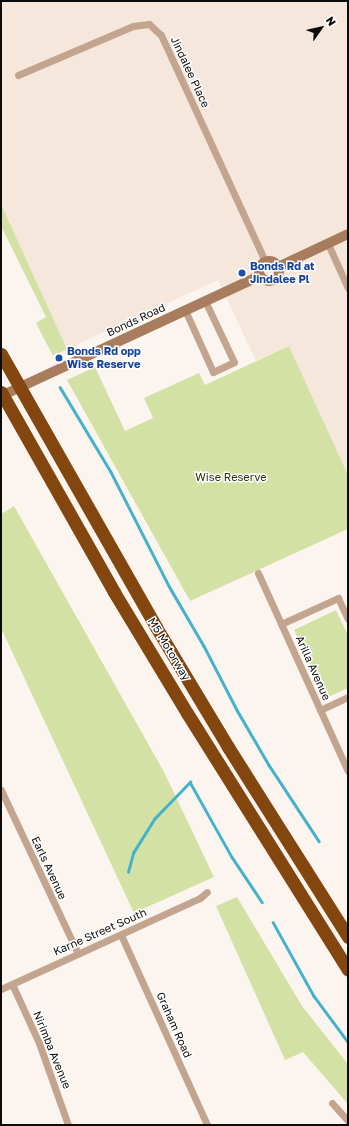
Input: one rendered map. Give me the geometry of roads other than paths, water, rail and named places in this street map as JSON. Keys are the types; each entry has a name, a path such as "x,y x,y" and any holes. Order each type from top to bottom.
{"highway":[{"name":"M5 Motorway","path":"2,356 156,627 228,747 348,937"},
{"name":"M5 Motorway","path":"1,392 146,646 348,970"}],"main road":[{"path":"278,267 348,234"},
{"path":"265,261 271,261 278,267 278,274 275,279 268,281 260,276 260,266 265,261"},
{"name":"Bonds Road","path":"1,396 260,276"}],"street":[{"name":"Jindalee Place","path":"18,75 133,26 149,24 161,36 265,261"},
{"path":"328,244 348,288"},
{"path":"185,310 213,372 234,362 205,301"},
{"name":"Arilla Avenue","path":"258,573 348,772"},
{"path":"281,624 338,598 348,619"},
{"path":"320,710 348,697"},
{"name":"Earls Avenue","path":"1,790 78,954"},
{"name":"Karne Street South","path":"1,989 200,898 207,892"},
{"name":"Graham Road","path":"121,935 207,1125"},
{"name":"Nirimba Avenue","path":"12,984 39,1044 68,1125"},
{"path":"332,1103 348,1121"}],"waterway":[{"path":"60,387 111,472 169,586 204,646 237,710 269,765 319,841"},
{"path":"128,872 133,853 154,819 190,782 232,857 262,902"},
{"path":"273,922 314,996 348,1042"}],"place":[{"name":"Bonds Rd at Jindalee Pl","path":"242,273"},
{"name":"Bonds Rd opp Wise Reserve","path":"59,358"}],"park label":[{"name":"Wise Reserve","path":"231,477"}]}
